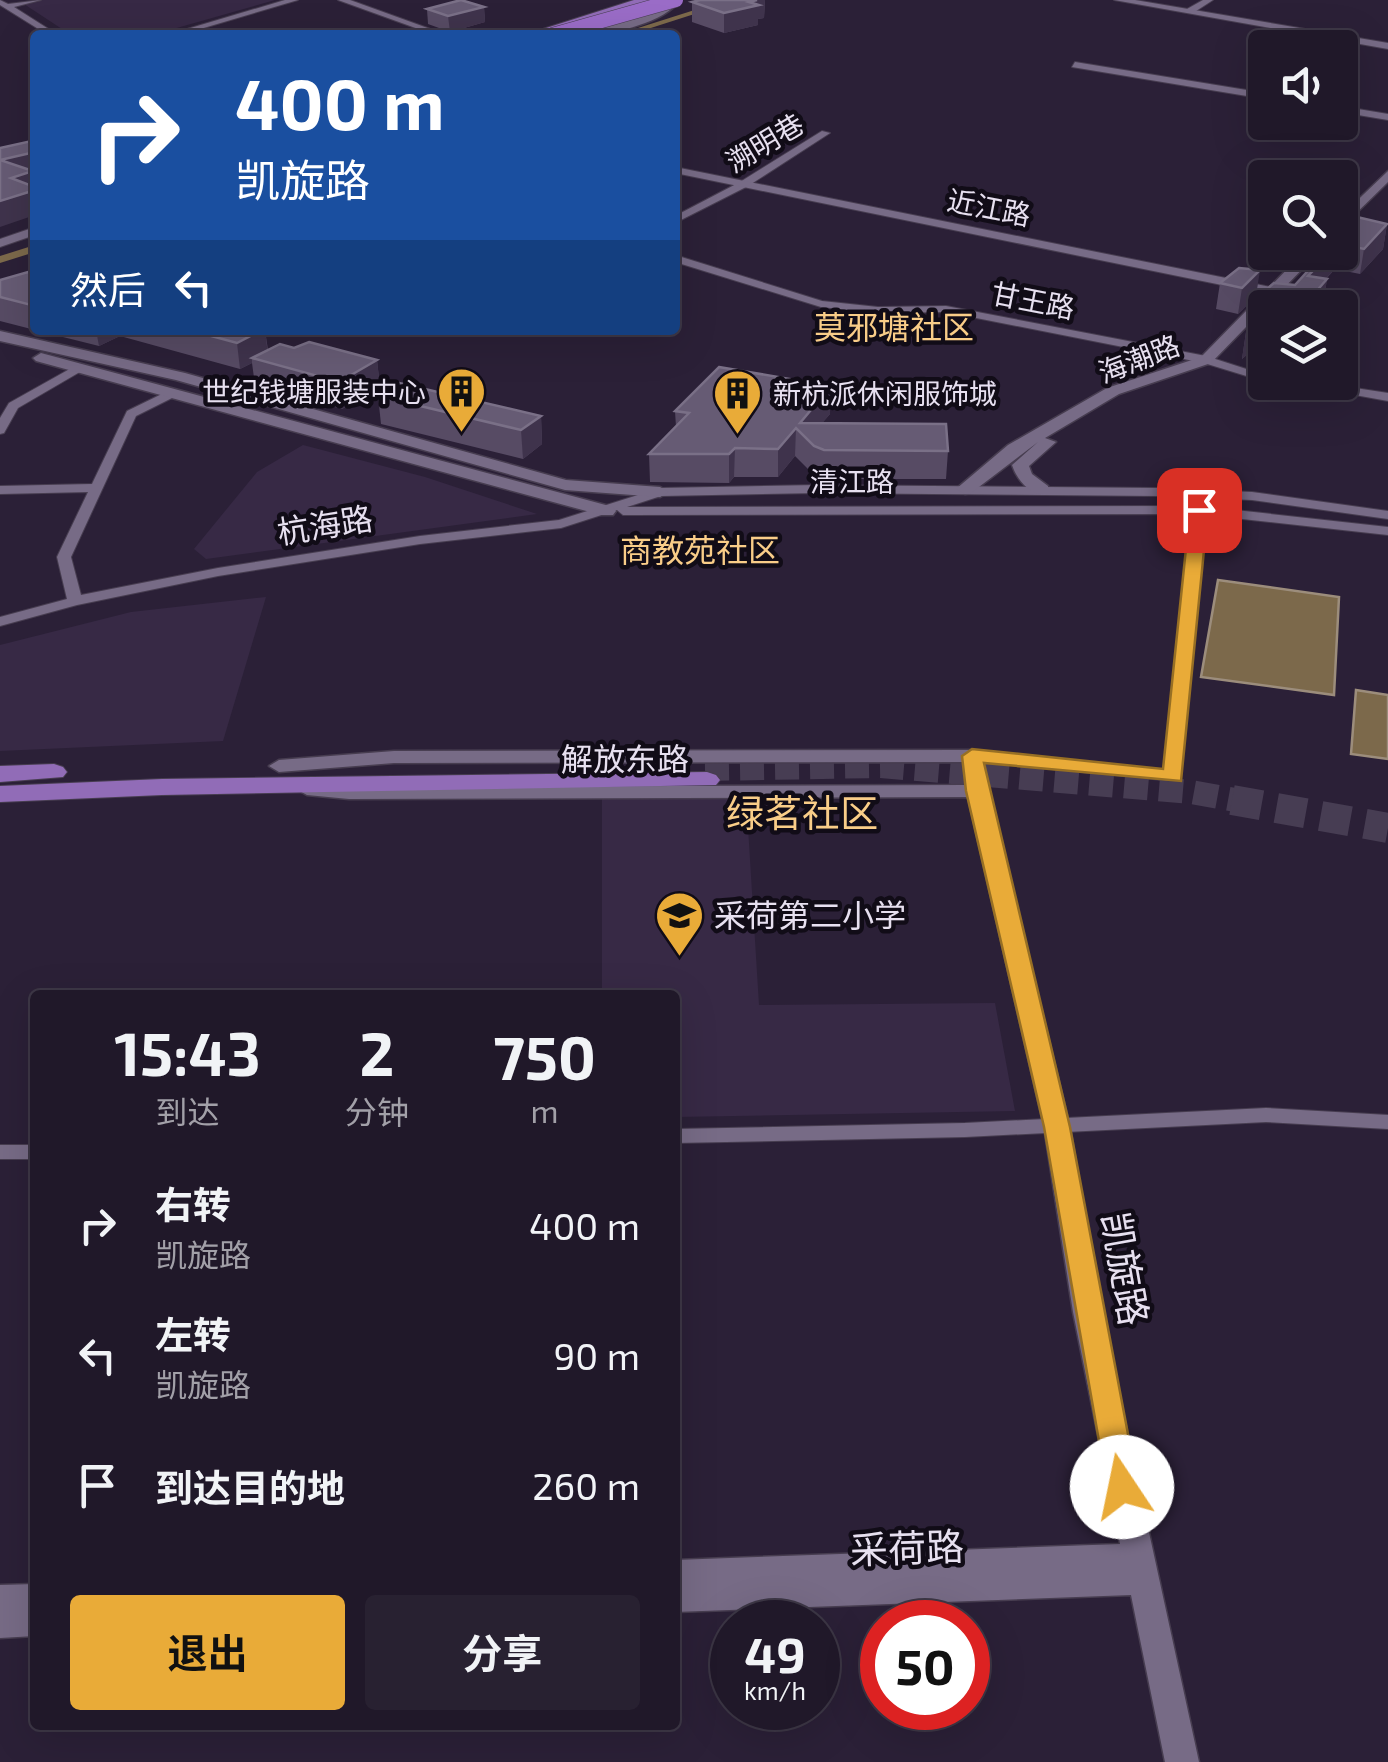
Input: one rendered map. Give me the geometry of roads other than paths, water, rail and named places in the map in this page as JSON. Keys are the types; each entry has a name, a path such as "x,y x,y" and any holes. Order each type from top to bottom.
{"highway":[{"path":"554,30 670,1"},
{"path":"569,30 670,1"},
{"path":"588,30 621,19"}],"main road":[{"path":"550,30 648,0"},
{"path":"582,30 670,1"},
{"path":"602,30 662,13 670,1"},
{"path":"1358,206 1388,174"},
{"path":"1358,226 1388,195"},
{"name":"海潮路","path":"1283,290 1298,270"},
{"name":"海潮路","path":"1297,290 1315,270"},
{"name":"海潮路","path":"964,489 1014,449 1113,391 1214,363 1248,328"},
{"name":"清江路","path":"0,336 179,376 566,485 660,492"},
{"name":"海潮路","path":"1020,466 1038,448 1139,392 1214,363 1248,336"},
{"name":"清江路","path":"0,348 607,511"},
{"path":"982,477 1004,481 1020,466 1024,476 1042,490"},
{"name":"解放东路","path":"0,794 277,776 394,757 972,756"},
{"name":"凯旋路","path":"972,756 1057,1127 1088,1312 1182,1762"},
{"name":"解放东路","path":"0,774 706,774"},
{"name":"解放东路","path":"277,776 349,793 977,791"},
{"name":"采荷路","path":"680,1574 1139,1569"},
{"name":"采荷路","path":"680,1598 1139,1569"},
{"path":"0,1599 30,1598"},
{"path":"0,1624 30,1622"}],"street":[{"path":"4,4 38,0"},
{"path":"188,30 294,0"},
{"path":"342,0 429,30"},
{"path":"1119,0 1388,46"},
{"path":"1190,10 1208,0"},
{"path":"4,4 46,30"},
{"path":"1075,65 1248,93"},
{"path":"1358,112 1388,117"},
{"name":"溯明巷","path":"680,217 744,184 826,133"},
{"name":"近江路","path":"680,171 1248,293"},
{"path":"0,243 30,233"},
{"name":"甘王路","path":"680,260 821,304 878,310 946,309 1248,373"},
{"path":"0,430 14,406 79,369"},
{"path":"1358,392 1388,397"},
{"path":"75,600 64,557 131,414 170,394"},
{"path":"0,397 21,402"},
{"path":"0,490 96,488"},
{"name":"清江路","path":"660,492 964,489 1252,496 1388,515"},
{"name":"杭海路","path":"0,622 75,600 322,554 560,524 660,492"},
{"path":"972,756 1173,776 1199,510"},
{"name":"清江路","path":"607,511 1199,510 1388,531"},
{"path":"680,1136 1057,1127 1251,1117 1343,1116 1388,1122"},
{"path":"0,1152 30,1152"}],"waterway":[{"path":"636,30 734,0"},
{"path":"0,260 30,250"}],"tunnel":[{"path":"705,769 881,766 1191,792 1246,802"},
{"path":"1232,800 1388,828"}],"place":[{"name":"世纪钱塘服装中心","path":"461,434"},
{"name":"新杭派休闲服饰城","path":"738,436"},
{"name":"采荷第二小学","path":"679,958"}],"district":[{"name":"莫邪塘社区","path":"894,328"},
{"name":"商教苑社区","path":"700,551"},
{"name":"绿茗社区","path":"802,814"}]}
